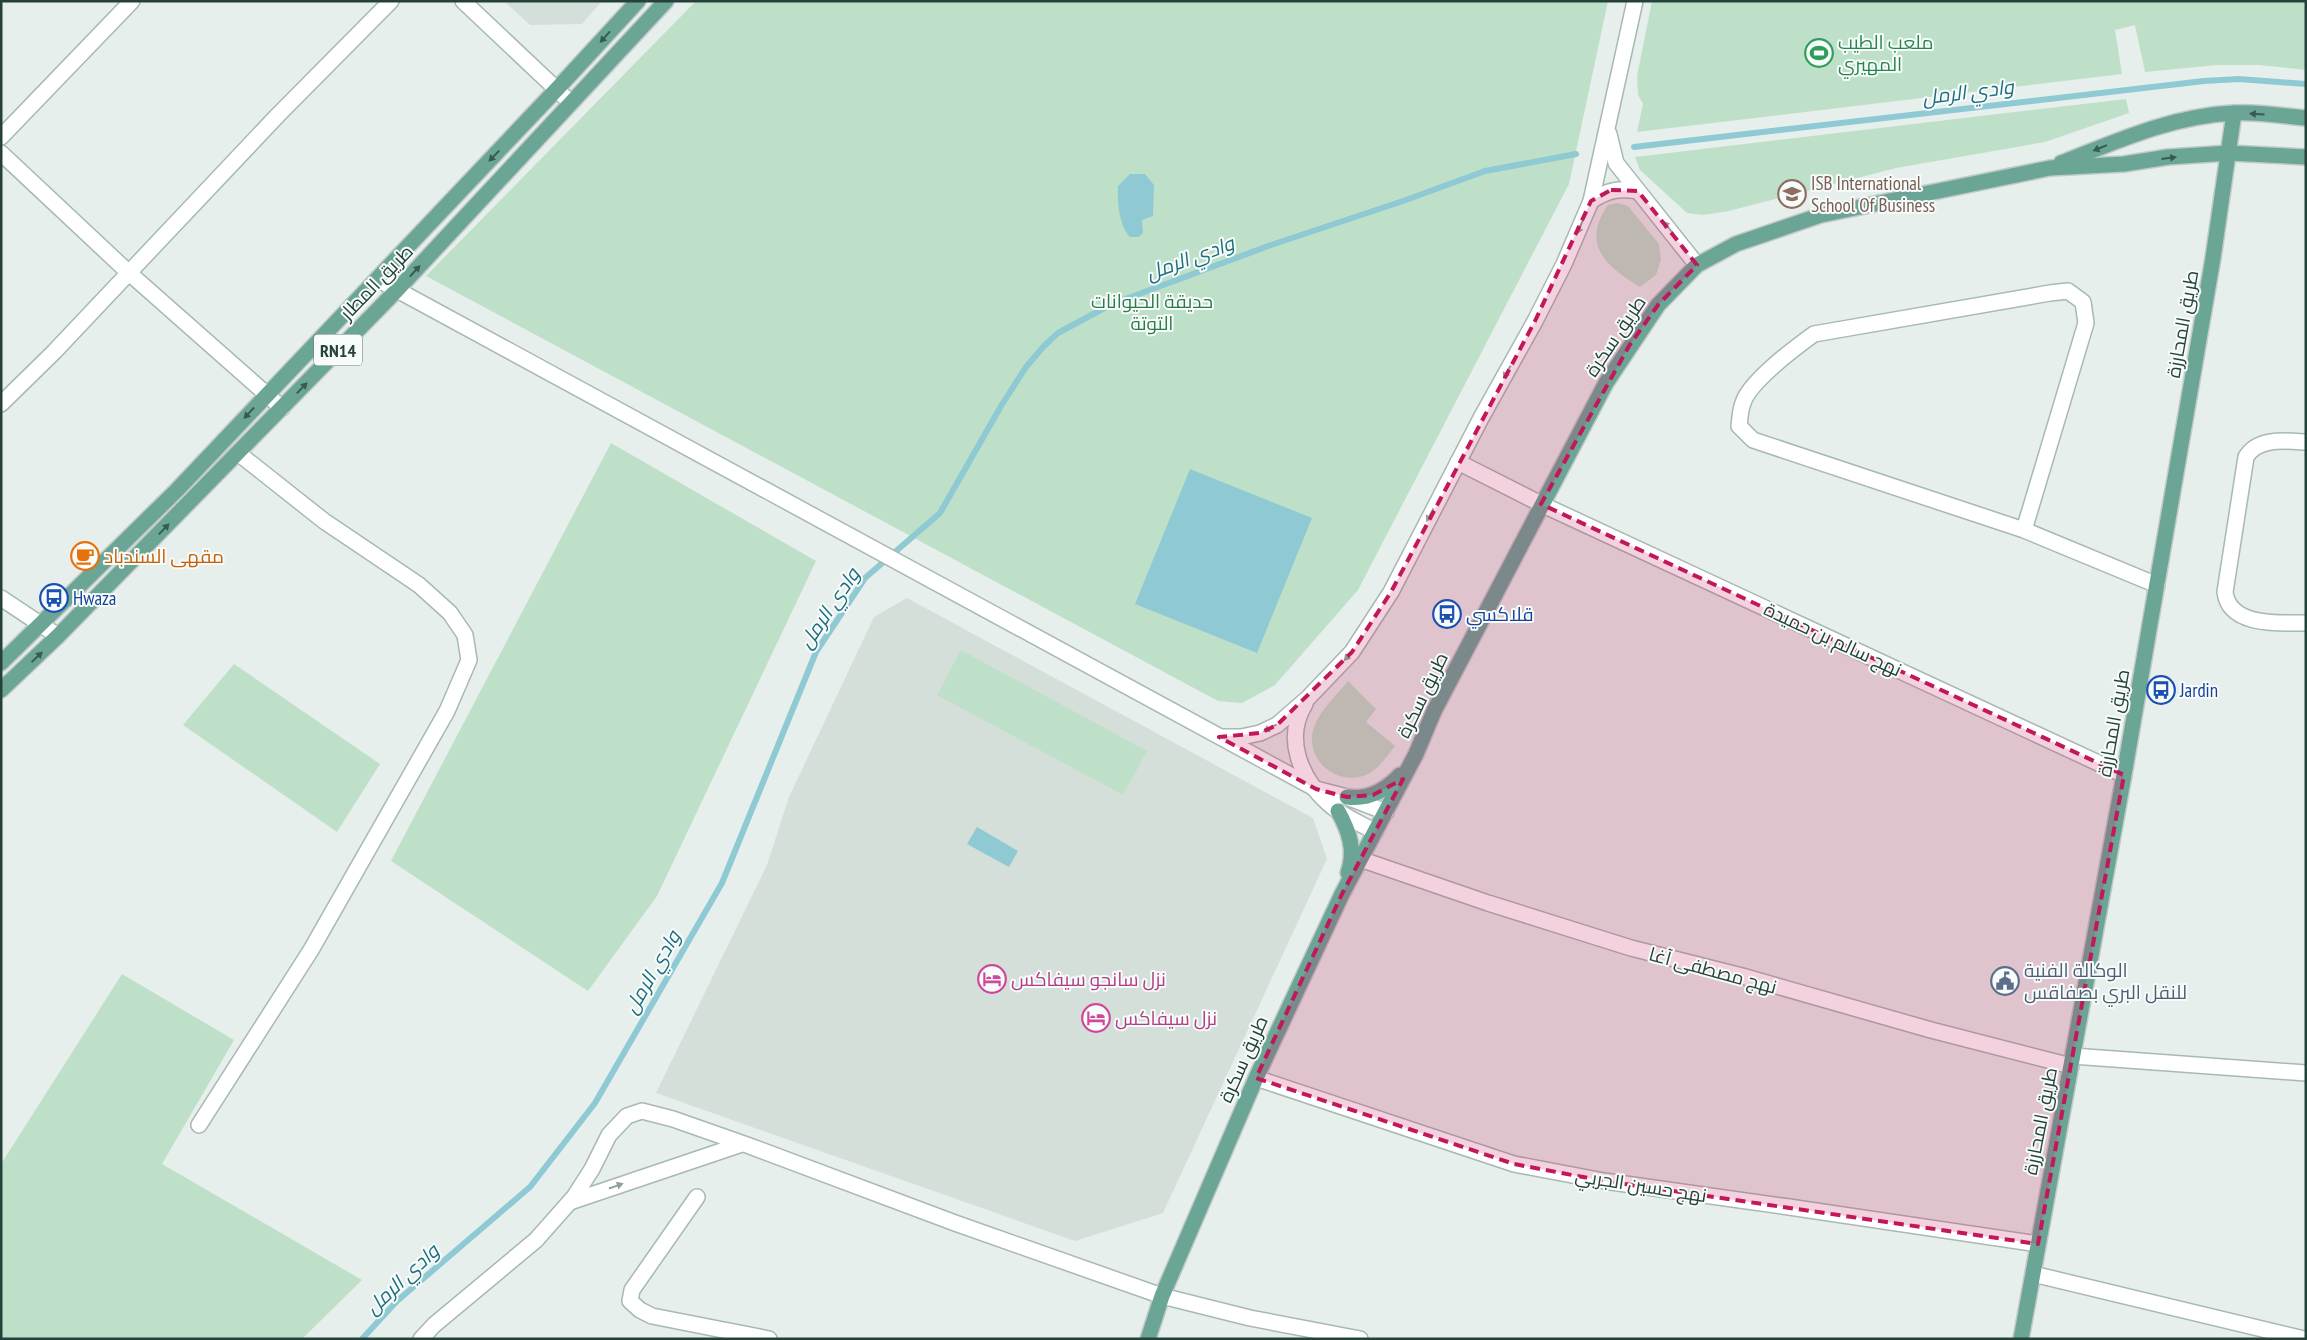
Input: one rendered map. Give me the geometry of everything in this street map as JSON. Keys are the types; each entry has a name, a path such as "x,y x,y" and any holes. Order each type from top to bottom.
{"main road":[{"name":"طريق المطار","path":"1,663 177,490 638,1"},
{"name":"طريق المطار","path":"1,690 58,636 397,290 666,1"},
{"path":"2050,168 2148,128 2234,112 2306,118"},
{"name":"طريق المحارزة","path":"2021,1339 2157,585 2213,258 2234,112"},
{"path":"2050,168 2124,164 2168,157 2229,153 2306,157"},
{"name":"طريق سكرة","path":"1148,1339 1162,1296 1256,1078 1342,894 1416,754 1434,711 1541,504 1606,383 1658,305 1697,265 1736,244 1821,215 2050,168"},
{"path":"1347,796 1354,798 1373,794 1390,786 1416,754"},
{"path":"1338,811 1347,828 1352,848 1350,868 1342,894"}],"street":[{"path":"1,137 132,1"},
{"path":"1,404 54,352 128,272 391,1"},
{"path":"462,1 571,102"},
{"path":"1219,736 1241,737 1260,734 1277,724 1308,698 1352,652 1390,592 1560,272 1591,201 1635,1"},
{"path":"1608,130 1616,163 1697,265"},
{"path":"1,153 128,272 282,408"},
{"path":"1591,201 1611,190 1619,188 1638,191"},
{"path":"377,280 1316,789 1347,796 1386,812"},
{"path":"2024,530 2086,323 2083,302 2068,291 1814,334 1765,374 1743,401 1739,426 1754,440 2024,530 2157,585"},
{"path":"2306,442 2276,441 2264,444 2246,457 2237,505 2225,592 2226,599 2231,608 2238,614 2253,620 2306,623"},
{"path":"199,1125 312,950 447,711 469,660 465,635 450,613 419,585 324,521 238,453"},
{"name":"نهج سالم بن حميدة","path":"1458,462 1541,504 2124,775"},
{"path":"1,598 58,636"},
{"path":"1308,698 1298,715 1294,734 1296,754 1316,789 1338,811 1375,832"},
{"name":"نهج مصطفى آغا","path":"1360,859 1488,903 1631,948 1742,976 1931,1030 2072,1061 2306,1073"},
{"name":"نهج حسين الجربي","path":"1256,1078 1514,1164 1604,1181 1789,1206 2038,1244"},
{"path":"421,1339 434,1325 536,1240 570,1202 592,1169 608,1135 627,1116 642,1111 673,1119 955,1223 1162,1296 1250,1318 1360,1339"},
{"path":"570,1202 742,1144"},
{"path":"698,1197 632,1290 630,1301 640,1310 652,1316 770,1339"},
{"path":"2033,1274 2304,1339"}],"highlighted area":[{"path":"1611,190 1638,191 1697,265 1658,305 1629,346 1541,504 2124,775 2038,1244 1604,1181 1514,1164 1256,1078 1342,894 1403,779 1373,795 1347,797 1316,789 1219,737 1260,733 1277,725 1352,652 1391,592 1535,321 1591,201"}],"shaded area":[{"path":"504,1 602,1 582,24 530,25"},
{"name":"نزل سانجو سيفاكس","path":"907,598 1313,818 1327,859 1163,1213 1075,1241 656,1093 767,865 789,797 874,617"}],"green space":[{"name":"حديقة الحيوانات التوتة","path":"696,1 1608,1 1569,184 1358,590 1275,685 1242,703 1218,701 426,276"},
{"name":"ملعب الطيب المهيري","path":"1652,1 2306,1 2306,70 2259,65 2217,65 2145,72 2135,25 2115,30 2122,74 1637,132 1643,104 1638,95 1637,76"},
{"path":"2126,99 2129,113 2045,142 1896,168 1729,211 1703,215 1687,213 1640,170 1635,157"},
{"path":"1618,203 1628,206 1659,244 1661,260 1656,275 1640,287 1608,263 1601,254 1597,243 1600,219 1608,205"},
{"path":"611,443 816,561 657,896 588,991 391,861"},
{"path":"961,650 1147,751 1123,795 937,695"},
{"path":"234,664 380,764 337,832 183,725"},
{"path":"1348,681 1376,709 1366,722 1395,746 1374,770 1366,775 1355,778 1333,773 1325,767 1313,749 1312,738 1314,727 1320,715"},
{"path":"122,974 234,1040 162,1164 362,1280 302,1339 1,1339 1,1164"}],"water":[{"path":"1130,174 1145,174 1154,185 1153,216 1142,220 1143,233 1139,237 1130,237 1126,232 1118,206 1118,186"},
{"path":"1190,469 1312,518 1257,653 1135,604"},
{"path":"977,827 1018,851 1009,867 967,844"}],"waterway":[{"name":"وادي الرمل","path":"1634,147 2204,81 2239,79 2306,84"},
{"name":"وادي الرمل","path":"362,1339 397,1301 530,1187 595,1103 722,883 816,652 865,578 940,513 1001,406 1026,367 1044,346 1058,333 1112,304 1271,245 1403,201 1485,171 1576,154"}],"place":[{"name":"ملعب الطيب المهيري","path":"1819,53"},
{"name":"ISB International School Of Business","path":"1792,194"},
{"name":"مقهى السندباد","path":"85,556"},
{"name":"Hwaza","path":"54,598"},
{"name":"قلاكسي","path":"1447,614"},
{"name":"Jardin","path":"2161,690"},
{"name":"نزل سانجو سيفاكس","path":"992,979"},
{"name":"الوكالة الفنية للنقل البري بصفاقس","path":"2005,981"},
{"name":"نزل سيفاكس","path":"1096,1018"}]}
